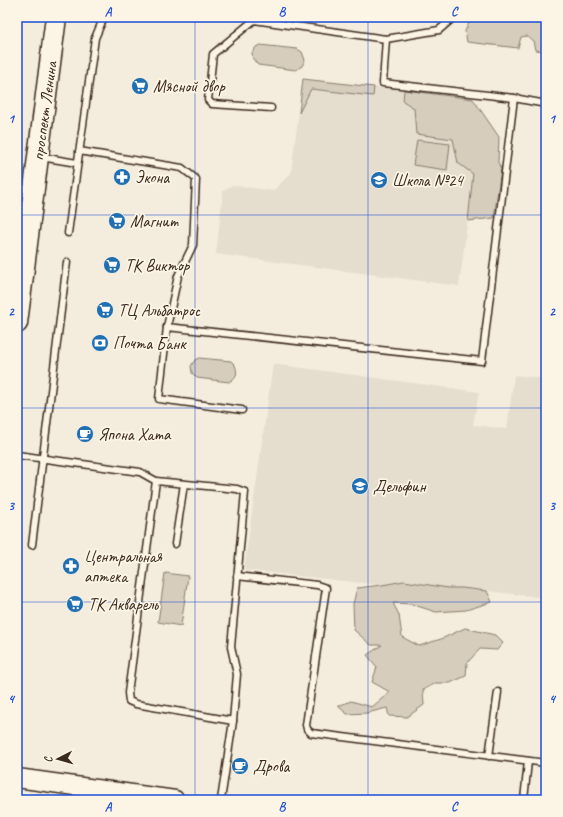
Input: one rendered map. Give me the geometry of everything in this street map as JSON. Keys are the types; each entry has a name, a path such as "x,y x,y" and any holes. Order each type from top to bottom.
{"main road":[{"name":"проспект Ленина","path":"17,323 25,189 38,157 56,17"}],"street":[{"path":"17,778 111,794 174,800"}],"lane":[{"path":"68,233 95,38 104,17"},
{"path":"271,108 212,104 208,100 213,54 254,20 386,39 439,30 454,17"},
{"path":"386,39 383,83 514,98 546,104"},
{"path":"167,327 482,362 514,98"},
{"path":"79,151 105,154 182,168 196,179 192,245 178,276 167,327 158,399 242,410"},
{"path":"38,157 77,162"},
{"path":"32,545 67,262"},
{"path":"17,456 140,472 156,480 238,489 245,492 231,647 237,674 221,800"},
{"path":"156,480 128,693 129,701 136,704 232,721"},
{"path":"176,544 184,484"},
{"path":"237,576 317,585 326,588 306,725 307,729 311,733 546,763"},
{"path":"489,756 498,692"},
{"path":"524,800 528,761"}],"shaded area":[{"path":"470,17 546,17 546,51 535,50 533,41 527,36 521,37 518,48 467,42 465,31 470,21"},
{"path":"260,45 297,49 302,52 305,60 302,66 296,70 258,65 253,59 252,53 256,47"},
{"name":"Школа №24","path":"303,79 404,90 403,100 447,106 476,157 459,286 216,254 223,191 232,185 273,191 291,173"},
{"path":"303,79 374,87 373,96 311,89 299,113"},
{"path":"404,90 473,99 499,137 498,162 501,169 494,218 468,221 473,174 458,163 453,139 416,134 414,108 403,101"},
{"path":"417,140 450,144 447,170 413,165"},
{"path":"199,358 231,361 235,365 236,375 229,382 197,378 192,373 191,366 195,360"},
{"name":"Дельфин","path":"273,364 479,392 473,425 507,429 514,375 546,379 546,598 462,588 461,594 244,570"},
{"path":"165,573 188,576 181,626 158,622"},
{"path":"404,581 448,588 487,591 492,602 466,610 436,612 411,604 393,603 399,615 402,637 419,646 441,639 465,628 495,635 503,643 497,650 480,649 467,663 466,676 450,683 436,683 423,690 424,705 407,717 389,716 387,708 367,713 347,714 338,706 351,701 372,707 390,692 372,682 377,667 367,655 382,645 371,645 354,630 353,604 357,588"}],"place":[{"name":"Мясной двор","path":"140,86"},
{"name":"Экона","path":"122,177"},
{"name":"Школа №24","path":"379,180"},
{"name":"Магнит","path":"117,221"},
{"name":"ТК Виктор","path":"112,265"},
{"name":"ТЦ Альбатрос","path":"105,310"},
{"name":"Почта Банк","path":"100,343"},
{"name":"Япона Хата","path":"85,434"},
{"name":"Дельфин","path":"360,486"},
{"name":"Центральная аптека","path":"71,566"},
{"name":"ТК Акварель","path":"75,604"},
{"name":"Дрова","path":"240,766"}]}
